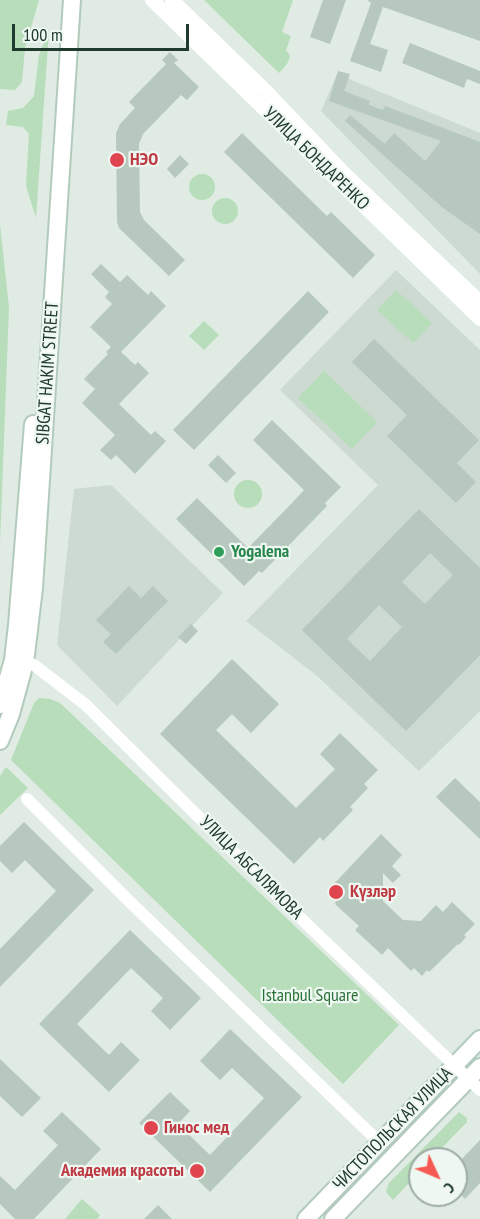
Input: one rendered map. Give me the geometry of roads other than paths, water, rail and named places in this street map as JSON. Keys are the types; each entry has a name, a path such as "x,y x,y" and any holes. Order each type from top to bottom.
{"main road":[{"name":"SIBGAT HAKIM STREET","path":"0,705 19,661 61,0"},
{"name":"SIBGAT HAKIM STREET","path":"0,741 11,714 34,588 72,0"},
{"name":"ЧИСТОПОЛЬСКАЯ УЛИЦА","path":"306,1219 480,1040"},
{"name":"ЧИСТОПОЛЬСКАЯ УЛИЦА","path":"333,1219 476,1079"}],"street":[{"name":"УЛИЦА БОНДАРЕНКО","path":"152,0 480,319"},
{"name":"УЛИЦА БОНДАРЕНКО","path":"172,0 266,91 344,173 480,302"},
{"name":"УЛИЦА АБСАЛЯМОВА","path":"19,661 34,665 86,705 288,906 454,1066 476,1079"},
{"path":"27,799 129,901 380,1143"}],"place":[{"name":"НЭО","path":"117,160"},
{"name":"Yogalena","path":"219,552"},
{"name":"Күзләр","path":"336,892"},
{"name":"Гинос мед","path":"151,1128"},
{"name":"Академия красоты","path":"197,1171"}],"park label":[{"name":"Istanbul Square","path":"310,996"}]}
